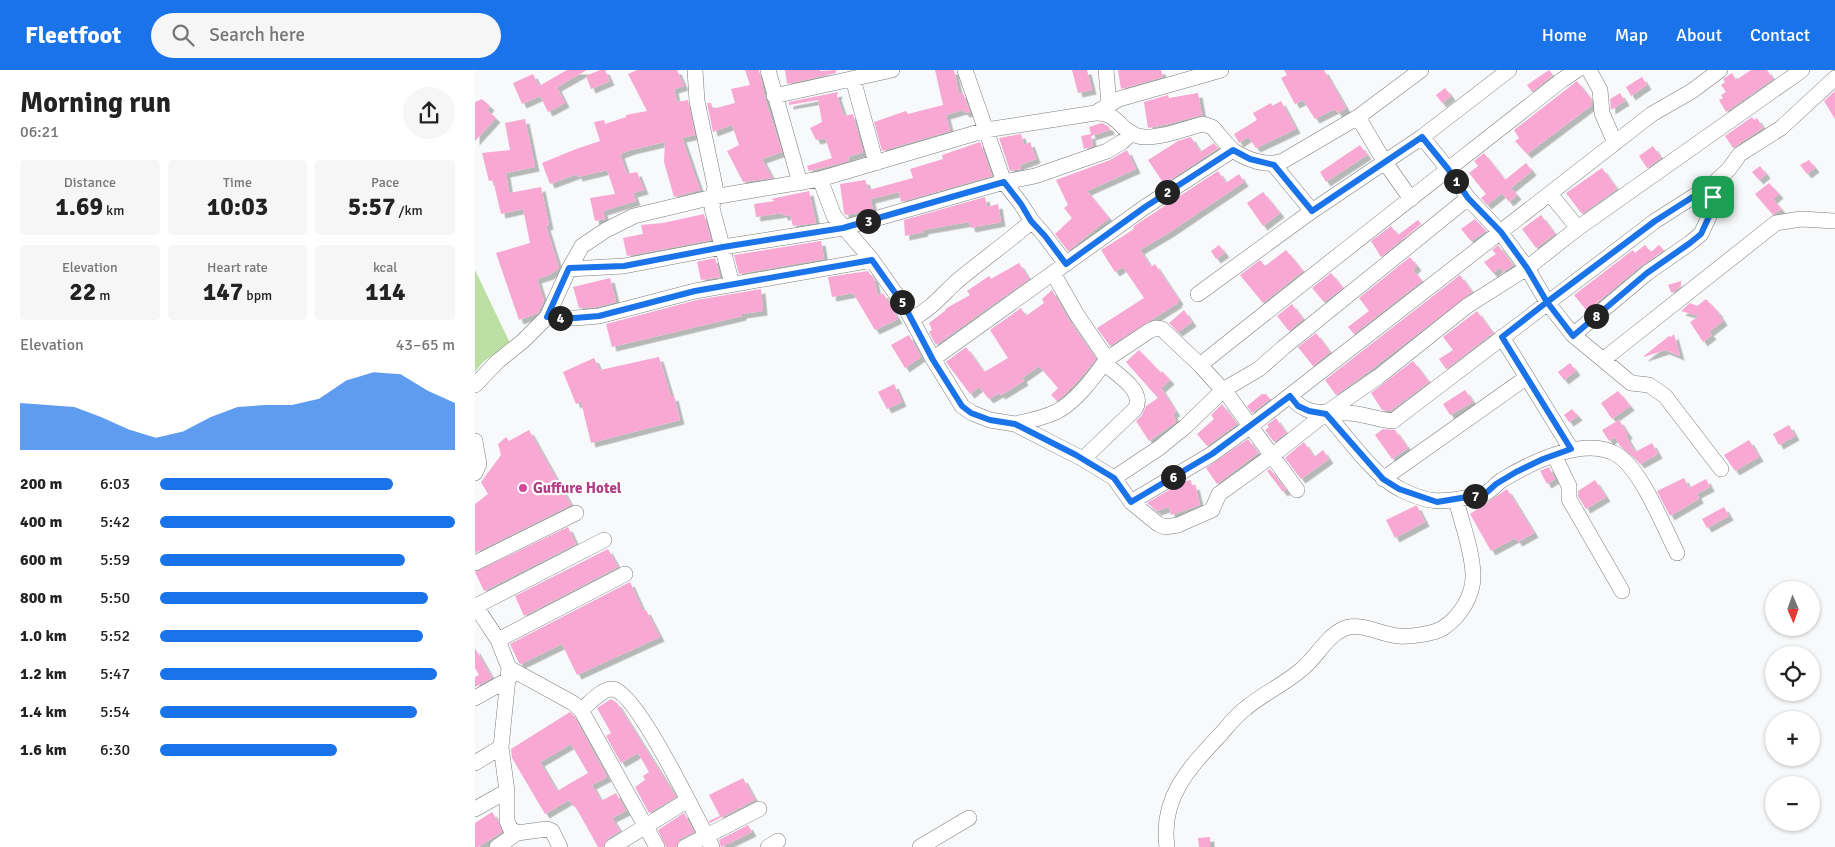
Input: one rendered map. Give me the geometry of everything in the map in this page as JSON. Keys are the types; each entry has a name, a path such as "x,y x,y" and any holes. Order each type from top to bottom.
{"street":[{"path":"695,70 697,101 715,186 712,208 732,284"},
{"path":"768,70 800,183"},
{"path":"774,96 892,70"},
{"path":"965,70 1004,182 1031,221 1066,264"},
{"path":"1106,70 1109,104"},
{"path":"1095,112 1119,99 1221,70"},
{"path":"475,385 498,361 523,341 547,317 569,268 582,246 606,230 634,216 713,197 820,179 986,130 1095,112 1103,112 1110,115 1132,134 1139,137 1151,137 1203,124 1212,127 1233,150 1256,161 1274,165 1358,117 1421,70"},
{"path":"1198,294 1312,211 1422,137 1509,70"},
{"path":"1200,365 1348,245 1411,199 1577,70"},
{"path":"1589,70 1600,90 1602,112 1615,143"},
{"path":"1131,502 1212,454 1252,425 1653,114 1692,91 1720,70"},
{"path":"820,179 834,216 872,260 905,307 933,360 962,406 971,413 990,420 1015,424 1083,459 1114,478 1131,502 1158,524 1165,527 1178,525 1212,510 1219,494 1377,377 1467,306 1527,268 1578,228 1802,70"},
{"path":"1290,396 1298,406 1309,411 1326,414 1348,412 1393,421 1655,221 1713,184 1741,154 1781,128 1835,78"},
{"path":"853,79 876,163"},
{"path":"1358,117 1384,161 1411,199"},
{"path":"569,268 624,266 723,247 843,228 1004,182 1035,176 1107,151 1132,134"},
{"path":"1422,137 1468,198 1501,232 1527,268 1547,302 1573,336 1631,383 1649,385 1665,396 1721,469"},
{"path":"933,360 1145,207 1233,150"},
{"path":"1274,165 1312,211"},
{"path":"1573,336 1647,273 1701,234 1712,210 1713,184"},
{"path":"1550,194 1578,228"},
{"path":"1114,478 1159,448 1186,426 1223,390 1259,370 1283,347 1468,198"},
{"path":"1604,360 1775,223 1801,219 1835,221"},
{"path":"912,319 927,311 956,283 1031,221"},
{"path":"547,317 575,318 599,316 695,291 872,260"},
{"path":"1053,273 1106,361 1134,390 1139,400 1135,409 1083,459"},
{"path":"1015,424 1057,411 1079,394 1106,361 1149,331 1159,328 1200,365 1223,390 1252,425 1297,490"},
{"path":"1502,337 1571,449"},
{"path":"1383,479 1527,378"},
{"path":"1326,414 1383,479 1399,489 1437,502 1485,494 1496,484 1516,472 1571,449 1603,450 1621,458 1634,473 1643,486 1677,553"},
{"path":"475,441 479,464 475,473"},
{"path":"1554,455 1569,486 1569,499 1622,591"},
{"path":"1167,847 1168,810 1171,799 1190,768 1245,708 1304,668 1335,635 1349,628 1360,628 1399,636 1421,634 1442,629 1459,614 1471,591 1473,575 1469,549 1456,500"},
{"path":"475,563 575,513"},
{"path":"517,833 510,828 507,821 507,791 501,747 509,673 498,640 475,606 604,540"},
{"path":"498,640 625,574"},
{"path":"475,698 509,673"},
{"path":"509,673 573,703 581,710 644,827 657,847"},
{"path":"581,710 609,690 613,689 621,694 646,724 688,800 708,841"},
{"path":"475,763 501,747"},
{"path":"475,809 507,791"},
{"path":"612,847 688,800"},
{"path":"685,847 708,841 759,809"},
{"path":"920,847 969,818"},
{"path":"497,847 517,833 547,829 552,831 560,847"}],"green space":[{"path":"475,270 510,343 483,362 475,372"}],"building":[{"path":"567,70 587,70 557,87 565,103 548,112 540,96 522,104 513,83 533,74 539,86"},
{"path":"600,70 605,70 610,81 591,89 586,76"},
{"path":"637,70 677,70 684,86 674,89 677,102 688,100 695,135 682,138 700,190 674,197 664,162 665,142 631,150 620,154 627,174 637,172 644,190 633,193 636,201 603,211 605,219 595,221 590,198 615,194 607,170 578,177 577,174 550,184 542,163 600,141 594,122 604,120 605,124 626,117 626,115 647,111 628,74"},
{"path":"745,70 759,70 765,98 782,152 762,159 772,178 743,182 727,151 739,145 732,125 713,132 707,103 711,103 713,109 735,103 731,89 750,85"},
{"path":"785,70 836,70 836,73 787,84"},
{"path":"935,70 954,70 959,94 963,93 970,112 965,113 963,110 946,115 950,131 882,151 874,122 906,111 908,114 943,105"},
{"path":"1072,70 1087,70 1092,90 1078,93"},
{"path":"1118,70 1161,70 1163,77 1121,89"},
{"path":"1284,70 1324,70 1346,108 1338,113 1335,109 1315,119 1303,100 1295,104 1281,78 1287,75"},
{"path":"1549,70 1553,75 1532,92 1527,85"},
{"path":"1751,70 1767,70 1773,79 1726,112 1719,100 1723,98 1721,95 1726,92 1721,85 1725,82 1723,79 1732,73 1736,80"},
{"path":"1642,77 1647,85 1631,96 1626,87"},
{"path":"1577,81 1591,99 1592,105 1527,154 1515,141 1519,138 1514,130"},
{"path":"1445,88 1451,96 1442,103 1436,95"},
{"path":"1835,91 1835,119 1824,101"},
{"path":"838,92 837,96 844,116 853,114 863,152 848,157 849,161 809,171 807,166 832,158 825,138 816,140 810,128 822,122 818,100 789,105 789,102"},
{"path":"1198,93 1202,115 1148,128 1144,102 1168,95 1169,98"},
{"path":"1620,93 1625,101 1611,110 1610,99"},
{"path":"482,99 490,106 487,110 496,118 475,141 475,102"},
{"path":"1281,101 1296,129 1256,148 1248,137 1239,143 1234,134 1257,120 1253,113 1271,103 1272,106"},
{"path":"1752,117 1754,120 1757,118 1763,128 1733,148 1725,136"},
{"path":"525,119 535,167 506,173 509,193 541,187 549,225 546,226 559,268 549,275 537,279 544,301 538,313 519,320 496,253 530,243 523,209 501,214 493,180 489,181 482,153 510,150 505,123"},
{"path":"1102,123 1109,127 1110,130 1091,136 1093,146 1084,149 1081,136 1091,134 1089,127"},
{"path":"1021,134 1024,145 1030,142 1036,159 1020,165 1021,169 1010,171 999,138"},
{"path":"1191,137 1200,152 1214,143 1218,148 1164,184 1148,160 1178,141"},
{"path":"980,142 992,176 901,202 899,192 871,199 873,210 846,215 844,213 840,184 865,180 869,190 913,178 910,169 943,159 942,155"},
{"path":"1360,145 1367,155 1326,182 1320,172"},
{"path":"1653,146 1661,158 1647,168 1639,156"},
{"path":"1127,150 1136,169 1087,191 1109,218 1068,251 1055,234 1072,218 1064,208 1068,205 1056,180 1110,160"},
{"path":"1484,153 1505,180 1526,163 1532,171 1511,188 1517,195 1509,202 1502,193 1487,205 1481,198 1486,194 1469,173 1478,166 1474,161"},
{"path":"1809,160 1815,168 1807,174 1800,165"},
{"path":"1760,166 1766,174 1759,180 1752,172"},
{"path":"1602,168 1617,189 1582,214 1566,193"},
{"path":"1218,171 1226,183 1239,174 1244,182 1140,250 1151,267 1155,264 1179,300 1178,303 1110,346 1097,328 1144,298 1123,267 1115,272 1101,250"},
{"path":"1769,183 1779,194 1773,199 1781,209 1773,215 1755,194"},
{"path":"809,191 816,223 793,226 790,215 783,216 783,213 756,217 754,204 775,201 771,199"},
{"path":"1263,192 1280,213 1263,226 1247,203"},
{"path":"985,197 987,207 998,204 1001,222 971,228 969,222 923,230 924,232 905,236 904,220"},
{"path":"704,214 711,240 627,256 623,238 643,234 641,225 663,223"},
{"path":"1541,215 1555,234 1536,248 1522,229"},
{"path":"1475,219 1486,231 1471,241 1461,229"},
{"path":"1418,220 1421,224 1381,257 1371,241 1391,226 1398,235"},
{"path":"821,241 824,259 739,274 734,255"},
{"path":"1219,245 1225,253 1216,259 1211,251"},
{"path":"1498,245 1513,265 1503,272 1500,267 1493,273 1484,262 1496,254 1492,250"},
{"path":"1645,245 1651,252 1659,245 1664,250 1641,266 1587,311 1574,295 1633,250 1635,253"},
{"path":"1286,250 1303,271 1263,303 1240,275 1260,260 1265,266"},
{"path":"1410,257 1417,266 1413,270 1422,281 1354,334 1348,327 1369,311 1359,298"},
{"path":"715,258 720,277 701,280 697,262"},
{"path":"1019,263 1029,279 936,345 929,332 932,330 929,323 945,309 970,295 967,291 989,276 991,279"},
{"path":"868,271 874,279 878,296 883,293 898,319 875,330 853,293 832,297 828,277"},
{"path":"1331,273 1343,288 1324,302 1312,288"},
{"path":"1460,275 1472,292 1336,395 1325,380"},
{"path":"610,278 616,302 597,307 579,308 573,287"},
{"path":"1681,281 1681,286 1672,293 1668,285"},
{"path":"761,289 763,311 742,314 742,316 612,347 606,324 697,300"},
{"path":"1052,290 1069,320 1096,359 1057,401 1051,395 1058,388 1039,366 1022,378 1024,381 1001,395 999,393 989,399 979,387 970,394 946,362 966,347 984,372 1008,358 990,330 1021,308 1026,316 1044,303 1042,299"},
{"path":"1706,299 1719,313 1723,321 1709,332 1712,335 1703,342 1690,322 1699,316 1681,311 1690,303 1697,306"},
{"path":"1292,304 1303,319 1289,331 1277,316"},
{"path":"1184,310 1192,322 1178,332 1169,323"},
{"path":"1477,311 1493,333 1446,369 1439,359 1453,350 1443,337"},
{"path":"1316,333 1330,352 1313,366 1298,347"},
{"path":"1674,334 1680,356 1665,350 1644,357 1669,336 1671,337"},
{"path":"909,335 921,357 905,368 891,345"},
{"path":"1139,350 1170,380 1161,388 1176,412 1173,413 1176,422 1149,441 1136,421 1142,415 1146,406 1158,398 1126,362"},
{"path":"659,357 671,397 674,396 680,420 591,443 581,402 576,404 563,372 594,358 600,370"},
{"path":"1413,361 1429,382 1390,411 1382,410 1371,393"},
{"path":"1570,363 1576,371 1564,380 1558,372"},
{"path":"894,384 902,402 887,409 878,392"},
{"path":"1465,390 1473,402 1450,415 1443,404"},
{"path":"1618,391 1630,406 1612,419 1601,403"},
{"path":"1262,394 1266,394 1270,399 1252,413 1247,406"},
{"path":"1222,404 1237,424 1207,446 1197,434 1214,419 1211,415"},
{"path":"1572,409 1578,416 1569,422 1564,415"},
{"path":"1276,418 1286,433 1274,442 1265,430 1269,427 1267,425"},
{"path":"1619,420 1628,434 1626,436 1635,452 1652,443 1658,454 1640,464 1620,446 1615,437 1609,441 1602,430"},
{"path":"1789,425 1795,436 1779,445 1773,434"},
{"path":"1383,429 1395,430 1408,448 1392,459 1375,435"},
{"name":"Guffure Hotel","path":"529,430 571,505 475,553 475,504 488,494 481,482 501,455 498,444 506,437 509,441"},
{"path":"1248,439 1258,453 1217,484 1206,468"},
{"path":"1749,440 1759,457 1735,471 1724,455"},
{"path":"1304,442 1314,457 1323,450 1329,459 1301,479 1285,458"},
{"path":"1549,467 1555,479 1547,484 1540,471"},
{"path":"1270,469 1286,490 1283,492 1267,471"},
{"path":"1684,478 1689,488 1706,479 1710,487 1697,494 1699,499 1670,516 1657,491"},
{"path":"1191,480 1192,486 1195,485 1200,505 1171,515 1169,507 1157,511 1147,503 1183,482"},
{"path":"1595,480 1606,497 1586,509 1578,496 1578,491"},
{"path":"1507,489 1534,533 1518,542 1515,538 1491,551 1470,514"},
{"path":"1417,506 1425,522 1395,538 1386,520"},
{"path":"1724,507 1729,516 1707,528 1702,519"},
{"path":"568,527 576,544 484,591 475,572"},
{"path":"608,549 618,567 524,616 515,596"},
{"path":"630,582 643,611 646,610 660,637 577,675 562,644 521,664 519,663 510,644"},
{"path":"475,648 492,678 475,687 475,677 479,675 475,668"},
{"path":"611,699 617,703 676,797 649,813 635,787 645,780 643,776 649,772 638,753 621,763 606,736 611,733 597,708"},
{"path":"570,712 607,777 592,785 601,801 616,793 626,811 612,818 620,831 607,839 603,847 598,847 575,806 569,800 545,814 512,758 511,749","holes":["571,744 588,773 557,791 540,762"]},
{"path":"743,778 755,800 710,823 709,821 720,816 709,795"},
{"path":"492,812 502,832 475,847 475,823"},
{"path":"684,813 694,832 680,839 676,847 666,847 658,830"},
{"path":"748,825 752,832 721,847 719,840"},
{"path":"1210,837 1210,847 1199,847 1198,838"}],"place":[{"name":"Guffure Hotel","path":"523,488"}],"route":[{"path":"1713,197 1712,210 1701,234 1647,273 1573,336 1547,302 1502,337 1571,449 1543,459 1516,472 1496,484 1485,494 1437,502 1399,489 1383,479 1326,414 1309,411 1298,406 1290,396 1212,454 1131,502 1114,478 1076,455 1015,424 990,420 971,413 962,406 933,360 905,307 872,260 695,291 599,316 575,318 547,317 569,268 624,266 723,247 843,228 1004,182 1031,221 1066,264 1145,207 1233,150 1250,159 1274,165 1312,211 1422,137 1468,198 1501,232 1527,268 1547,302 1655,221 1713,184 1713,197"}]}
